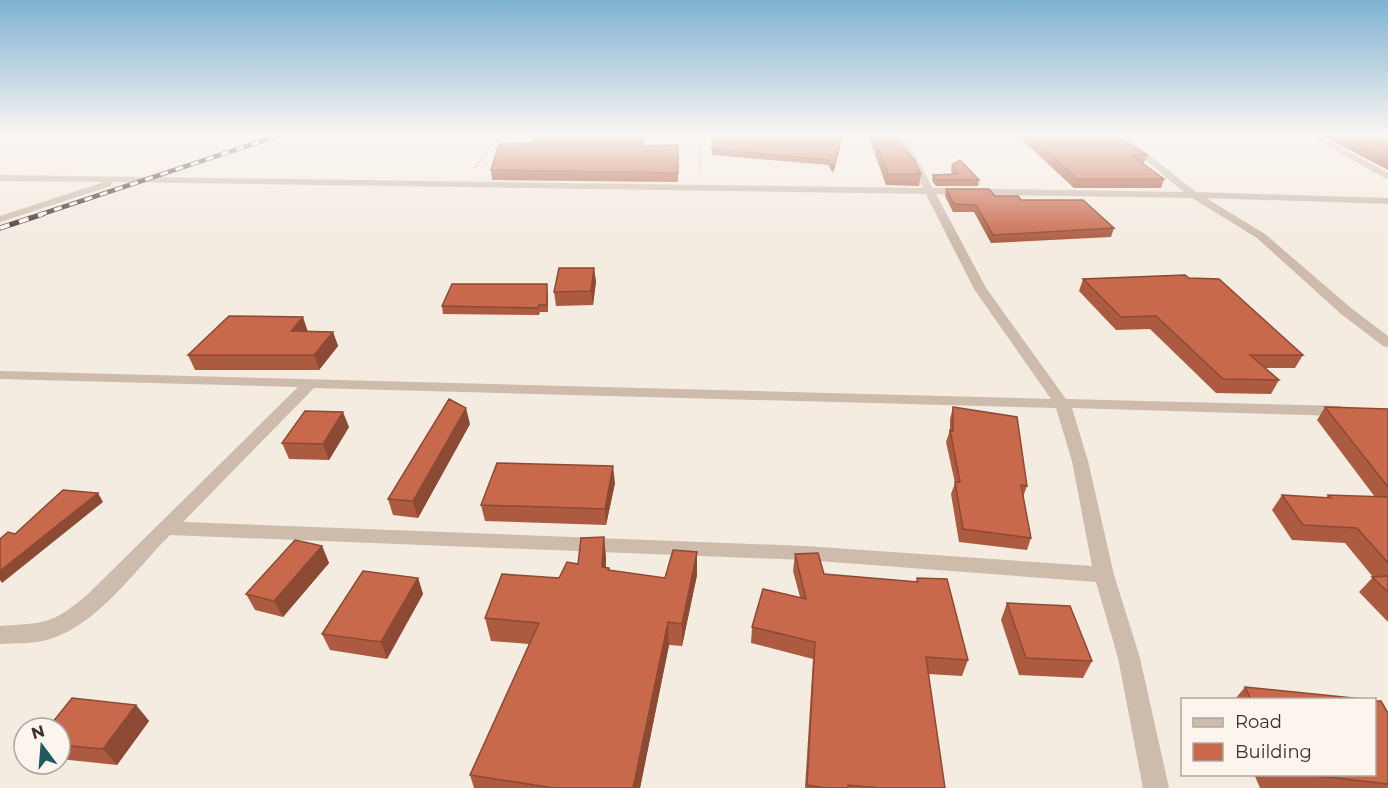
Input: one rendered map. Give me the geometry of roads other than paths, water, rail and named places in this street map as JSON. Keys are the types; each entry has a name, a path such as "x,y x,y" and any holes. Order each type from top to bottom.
{"street":[{"path":"918,172 980,289 1063,405 1080,461 1104,576 1129,658 1156,788"},
{"path":"1165,172 1194,195 1261,236 1346,311 1388,343"},
{"path":"0,178 1194,195 1388,201"},
{"path":"0,219 122,180"},
{"path":"0,375 1353,411"},
{"path":"0,635 44,633 69,621 94,601 165,528 276,421 309,385"},
{"path":"165,528 805,553 1104,576"}],"railway":[{"path":"39,215 169,172"},
{"path":"0,228 43,214"}]}
